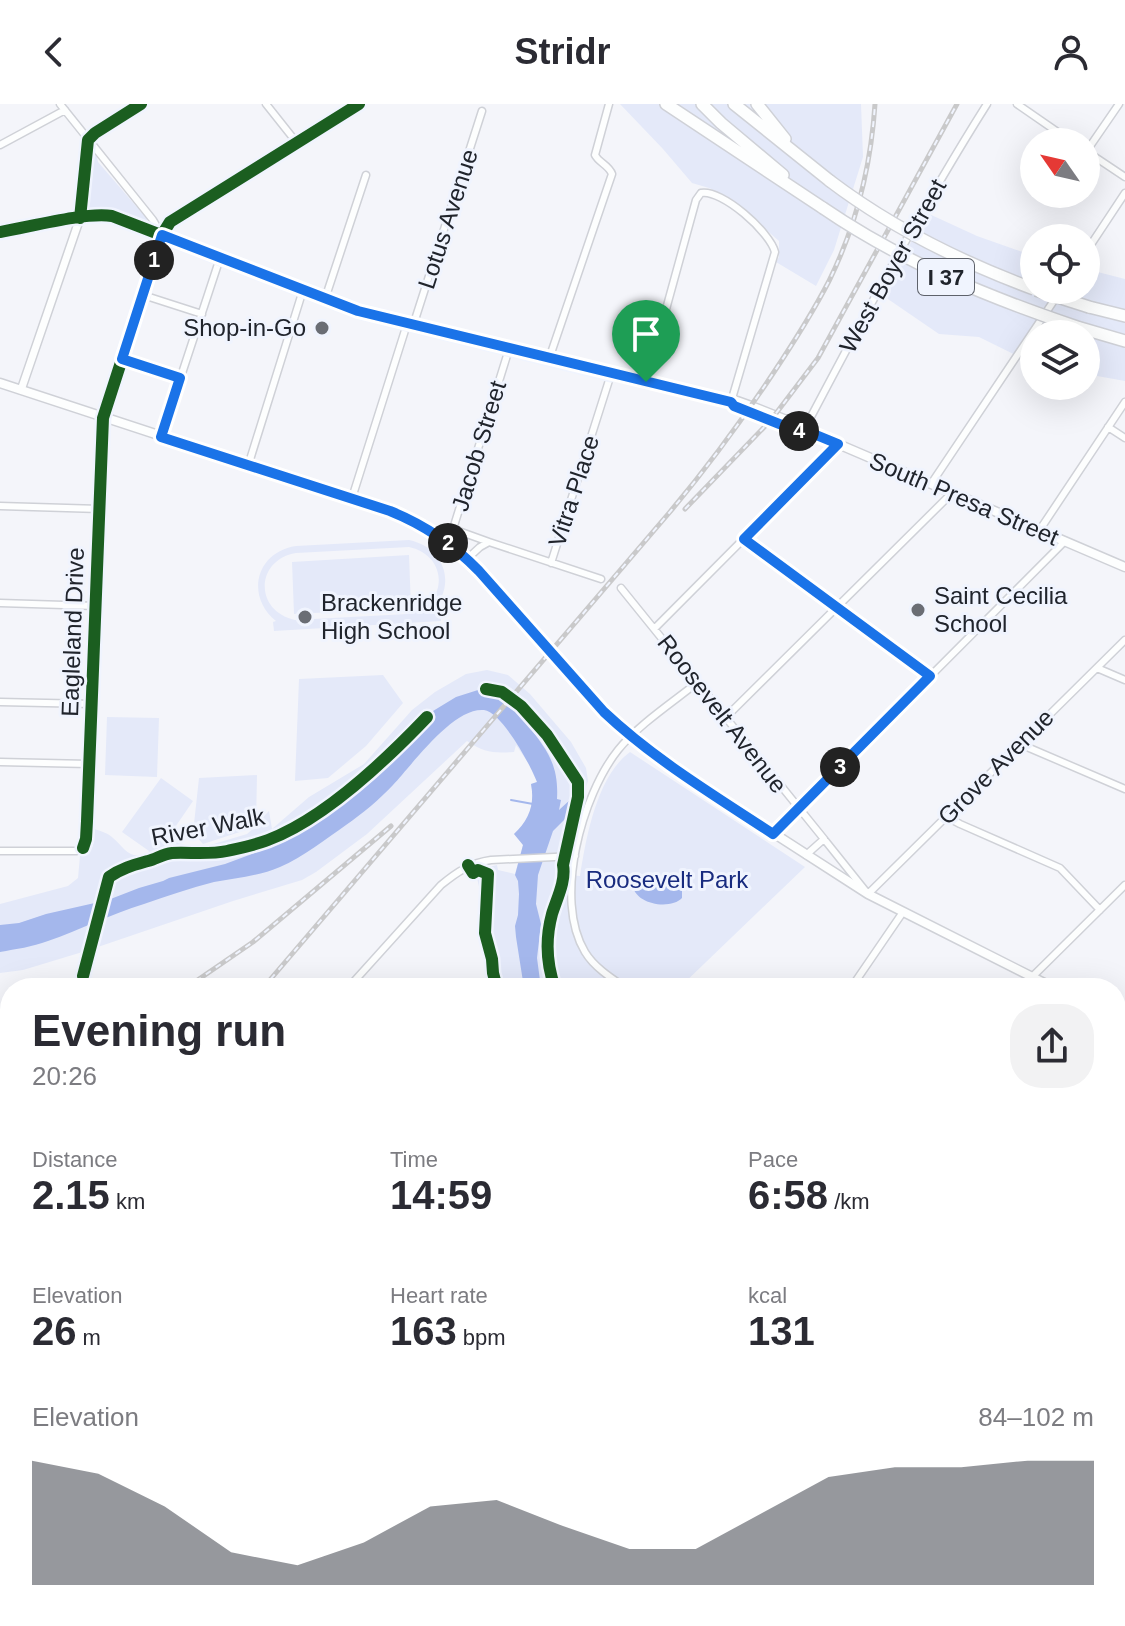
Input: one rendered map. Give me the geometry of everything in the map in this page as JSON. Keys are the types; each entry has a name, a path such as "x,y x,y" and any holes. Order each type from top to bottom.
{"highway":[{"path":"666,104 823,208"},
{"name":"I 37","path":"702,104 823,208 869,237 934,272 1014,306 1125,341"},
{"name":"I 37","path":"734,104 875,213 974,265 1020,284"},
{"path":"757,104 798,155"},
{"name":"I 37","path":"1079,304 1125,316"}],"main road":[{"name":"South Presa Street","path":"0,232 97,215 112,216 358,311 611,374 737,401 1125,567"},
{"name":"Roosevelt Avenue","path":"0,383 409,519 467,559 604,712 669,765 868,894 1029,978"}],"street":[{"path":"21,390 80,218 88,140 141,104"},
{"path":"266,104 297,143"},
{"path":"0,145 62,107 162,235 170,222 359,104"},
{"path":"549,359 612,174 595,155 609,104"},
{"name":"West Boyer Street","path":"804,430 917,221 987,104"},
{"path":"1017,104 1052,128"},
{"path":"1100,131 1119,104"},
{"name":"Lotus Avenue","path":"352,498 482,111"},
{"path":"1100,160 1125,177"},
{"path":"325,299 366,175"},
{"path":"646,382 698,196 704,191 709,192 739,210 772,241 775,252 731,402"},
{"path":"1100,231 1125,193"},
{"name":"Eagleland Drive","path":"83,848 103,418 162,235"},
{"path":"161,437 220,258"},
{"path":"248,466 303,290"},
{"path":"143,295 202,314"},
{"path":"931,484 1052,304"},
{"name":"Jacob Street","path":"446,542 453,529 509,349"},
{"path":"122,359 180,378"},
{"name":"Vitra Place","path":"551,563 611,374"},
{"path":"1039,531 1125,402"},
{"path":"1108,427 1125,438"},
{"path":"655,628 838,444"},
{"path":"725,718 952,493"},
{"path":"0,506 100,509"},
{"path":"453,529 601,579"},
{"path":"744,539 930,676"},
{"path":"773,834 1065,541"},
{"path":"467,559 489,542"},
{"name":"Roosevelt Avenue","path":"621,588 868,894"},
{"path":"0,603 96,606"},
{"name":"Grove Avenue","path":"868,894 1125,640"},
{"path":"1097,668 1125,680"},
{"path":"614,978 591,960 577,935 571,900 578,834 593,792 613,757 632,737 698,682"},
{"path":"0,702 92,704"},
{"path":"1020,744 1125,789"},
{"path":"0,762 89,764"},
{"path":"947,817 1060,868 1100,910"},
{"path":"806,855 824,839"},
{"path":"0,851 76,851 83,848"},
{"path":"357,978 450,878 468,865 507,859 575,856"},
{"path":"1040,978 1125,885"},
{"path":"858,978 903,912"}],"green space":[{"path":"620,104 861,104 863,157 834,250 816,286 776,262 779,241 728,197 692,183"},
{"path":"94,154 146,216 145,223 104,208 85,210 89,158"},
{"path":"927,213 1020,251 1020,304 1100,304 1100,273 1125,279 1125,381 1100,377 1100,320 1020,320 1020,357 979,337 939,334 882,295"},
{"path":"409,540 422,544 432,551 444,569 444,591 431,612 440,612 441,621 274,631 273,622 276,621 260,600 259,576 272,557 296,546","holes":["409,547 432,560 439,581 430,602 407,614 295,620 282,615 266,597 267,575 273,565 296,553"]},
{"path":"409,555 411,608 294,614 292,562"},
{"name":"Roosevelt Park","path":"487,670 508,675 530,694 571,742 586,768 588,781 573,825 567,875 580,876 601,791 609,776 630,752 805,867 689,978 490,978 483,936 484,907 475,870 497,865 498,870 515,874 523,845 514,834 527,817 532,798 531,784 537,782 516,745 514,752 495,752 467,741 367,834 302,880 89,950 23,970 0,973 0,904 68,886 78,878 80,856 93,846 94,829 109,835 132,854 148,853 122,832 161,778 193,801 167,839 197,849 247,834 255,827 203,844 193,833 199,778 257,775 256,824 269,811 272,829 309,797 364,764 412,710 466,674"},
{"path":"383,675 403,703 366,746 328,778 295,781 299,679"},
{"path":"107,717 159,718 157,777 105,775"}],"water":[{"path":"478,690 494,693 507,701 541,742 554,767 557,799 561,800 559,810 571,799 568,816 553,831 538,875 536,904 541,924 537,958 540,978 523,978 515,926 519,894 515,875 523,845 514,834 527,817 532,798 531,784 537,782 507,729 484,710 472,712 447,727 371,806 289,863 264,873 188,889 42,943 0,952 0,925 108,900 169,878 225,864 281,843 330,811 372,777 402,749 405,739 433,711 456,697"},
{"path":"639,875 678,885 682,898 669,904 644,900 633,888 633,880"}],"waterway":[{"path":"511,800 533,804"}],"railway":[{"path":"272,978 669,513 760,393 809,317 839,260 861,195 875,104"},
{"path":"685,509 771,420 818,358 957,104"},
{"path":"201,978 253,942 391,826"}],"cycle path":[{"path":"80,218 88,140 141,104"},
{"path":"83,848 87,821 103,418 162,235 170,222 359,104"},
{"path":"0,232 72,218 112,216 358,311 611,374"},
{"path":"486,689 502,692 521,706 547,735 578,782 562,883 548,933 548,960 552,978"},
{"name":"River Walk","path":"83,976 109,877 128,867 169,854 227,851 263,842 289,830 353,787 427,717"},
{"path":"468,865 473,873 478,870 488,874 485,933 494,978"}],"place":[{"name":"Shop-in-Go","path":"322,328"},
{"name":"Saint Cecilia School","path":"918,610"},
{"name":"Brackenridge High School","path":"305,617"}],"route":[{"path":"162,235 358,311 646,382 731,402 734,406 797,431 804,430 838,444 744,539 930,676 773,834 647,750 623,730 479,571 433,532 390,511 161,437 180,378 122,359 162,235"}]}
